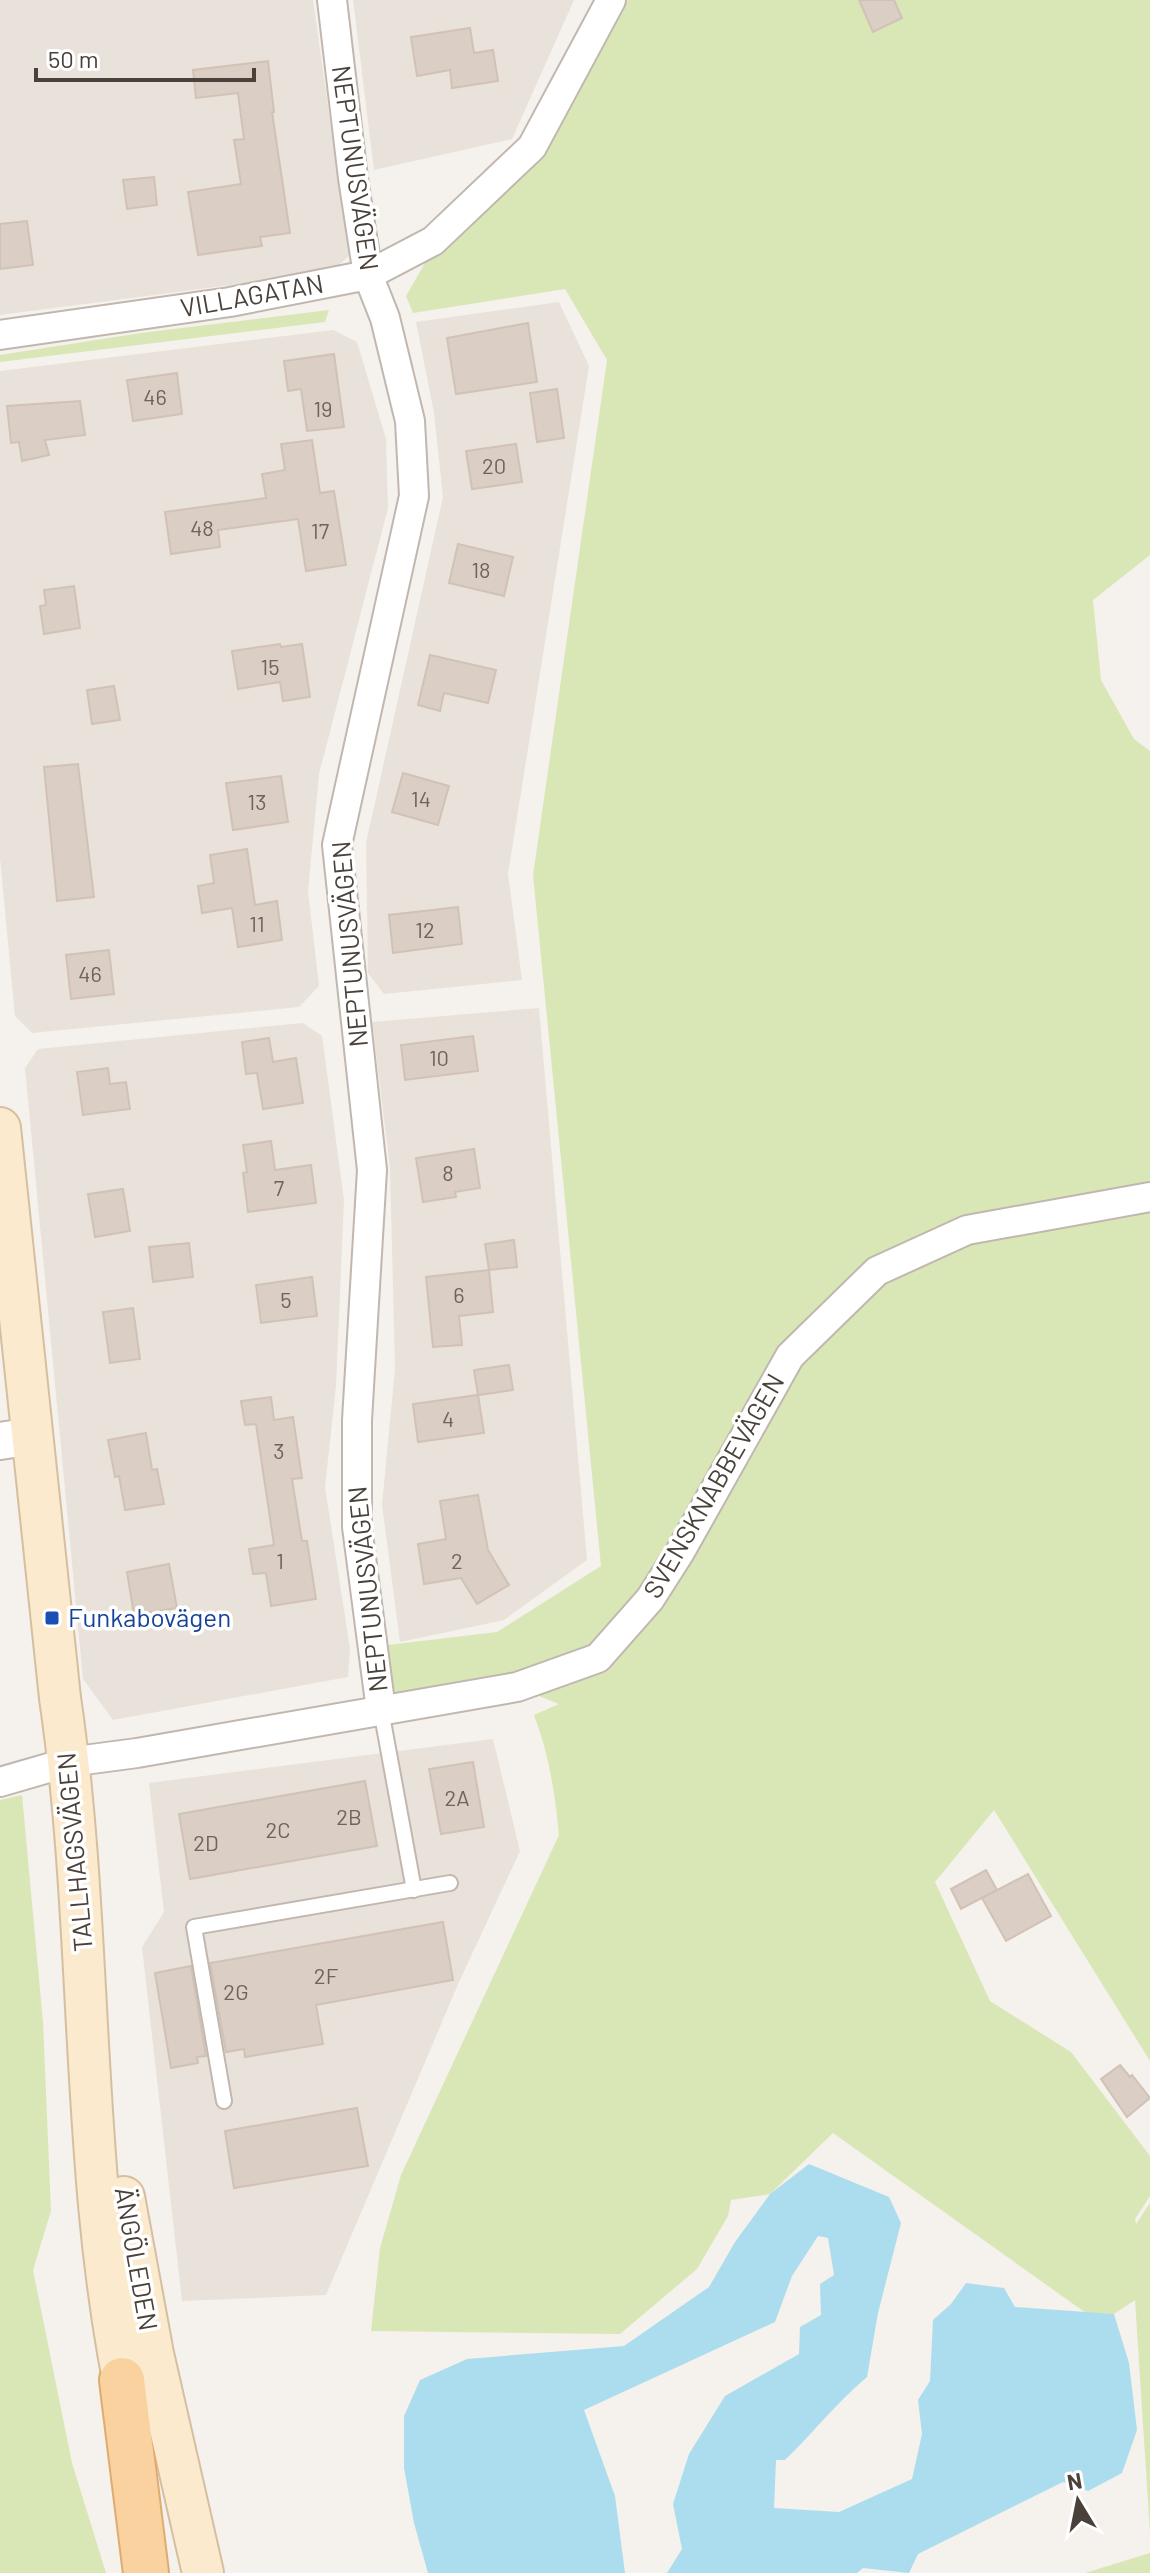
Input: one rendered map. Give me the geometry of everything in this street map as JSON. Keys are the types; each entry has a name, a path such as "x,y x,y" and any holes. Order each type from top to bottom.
{"main road":[{"name":"TALLHAGSVÄGEN","path":"0,1128 16,1438 69,1762 83,1942 90,2096 111,2306 122,2380 165,2573"},
{"name":"ÄNGÖLEDEN","path":"83,1942 111,2101 132,2248 172,2443 203,2573"},
{"path":"122,2380 146,2573"}],"street":[{"name":"NEPTUNUSVÄGEN","path":"332,0 368,275 385,318 410,421 414,496 337,845 372,1170 357,1420 357,1527 381,1710"},
{"name":"VILLAGATAN","path":"0,335 230,302 368,275 433,241 532,147 611,0"},
{"name":"SVENSKNABBEVÄGEN","path":"0,1782 69,1762 517,1687 598,1658 650,1599 790,1356 877,1271 967,1230 1150,1197"}],"lane":[{"path":"381,1710 414,1890"},
{"path":"224,2101 194,1927 450,1883"}],"shaded area":[{"path":"0,0 313,0 349,256 331,272 0,315"},
{"path":"353,0 574,0 512,139 374,170"},
{"path":"559,302 589,366 508,874 522,980 384,994 368,973 366,843 443,497 434,413 416,322"},
{"path":"333,330 357,342 386,439 388,508 319,774 308,891 319,986 299,1007 32,1033 15,1016 0,858 0,371"},
{"path":"539,1008 587,1560 504,1620 400,1642 382,1505 395,1369 390,1167 372,1022"},
{"path":"303,1023 322,1036 344,1200 336,1386 325,1487 350,1649 348,1677 113,1720 83,1679 25,1068 38,1049"},
{"path":"493,1739 520,1851 459,1982 326,2295 182,2301 142,1947 164,1912 149,1783"}],"green space":[{"path":"628,0 1150,0 1150,555 1093,600 1101,680 1134,739 1150,751 1150,2061 994,1810 935,1882 990,2001 1071,2052 1150,2156 1150,2196 1135,2219 1136,2224 1150,2203 1150,2533 1135,2300 1114,2314 1086,2313 833,2133 770,2194 731,2200 728,2216 697,2269 620,2334 371,2331 380,2248 401,2175 559,1835 551,1774 534,1715 559,1704 517,1687 381,1710 371,1647 497,1632 601,1566 533,875 607,360 565,289 413,313 406,296 429,256 542,157"},
{"path":"329,310 325,322 0,362 0,355 141,333"},
{"path":"22,1795 43,2022 51,2211 33,2270 72,2463 106,2573 0,2573 0,1800"},
{"path":"1150,2553 1150,2573 1085,2573"}],"water":[{"path":"809,2164 889,2197 901,2223 878,2313 867,2377 785,2460 776,2460 774,2508 839,2512 912,2479 922,2434 918,2400 930,2381 933,2320 951,2304 966,2283 1004,2288 1015,2307 1114,2314 1129,2363 1137,2430 1122,2473 1088,2491 1063,2482 918,2554 909,2573 863,2568 857,2573 667,2573 682,2549 673,2504 689,2454 725,2396 799,2354 800,2327 821,2315 820,2284 834,2275 828,2238 818,2236 792,2276 775,2322 584,2410 615,2496 625,2573 428,2573 414,2523 404,2468 404,2416 420,2380 467,2359 624,2346 709,2287 735,2242 770,2194"}],"building":[{"path":"859,0 894,0 902,18 873,32"},
{"path":"470,28 474,53 493,50 498,81 452,88 450,70 417,76 411,37"},
{"path":"268,61 272,112 290,233 260,237 262,246 198,255 188,192 241,184 234,140 244,139 238,93 196,98 193,70"},
{"path":"154,177 157,205 127,209 123,180"},
{"path":"27,221 33,265 0,269 0,224"},
{"path":"528,323 537,382 456,394 447,338"},
{"path":"334,354 344,427 307,431 301,389 288,391 284,361"},
{"path":"177,373 182,414 133,421 127,380"},
{"path":"557,389 564,438 537,442 530,393"},
{"path":"80,401 85,435 45,440 49,455 22,461 19,442 11,443 7,406"},
{"path":"312,440 320,493 334,491 346,565 306,571 298,519 218,530 220,547 171,554 165,512 266,498 262,474 285,470 281,444"},
{"path":"516,444 522,482 472,489 466,451"},
{"path":"458,544 513,557 504,596 449,583"},
{"path":"74,586 80,628 44,634 40,606 46,605 44,590"},
{"path":"280,644 281,647 302,644 310,697 283,701 280,682 238,689 232,651"},
{"path":"430,655 496,670 488,703 444,693 440,711 418,705"},
{"path":"114,686 120,720 92,724 87,690"},
{"path":"78,764 94,897 57,901 44,767"},
{"path":"403,773 449,786 438,825 392,812"},
{"path":"281,776 288,822 233,830 226,783"},
{"path":"247,849 255,905 277,901 282,940 238,947 232,908 202,913 198,886 214,883 210,855"},
{"path":"458,907 462,944 393,953 389,915"},
{"path":"109,950 114,994 71,999 66,955"},
{"path":"473,1036 478,1071 405,1080 401,1045"},
{"path":"269,1038 273,1062 296,1058 303,1103 263,1109 257,1073 246,1074 242,1042"},
{"path":"108,1068 110,1084 126,1082 130,1109 83,1115 77,1072"},
{"path":"271,1141 275,1170 311,1165 316,1203 248,1212 243,1145"},
{"path":"474,1149 480,1188 455,1192 456,1197 423,1202 416,1158"},
{"path":"123,1189 130,1231 95,1237 88,1194"},
{"path":"514,1240 517,1267 489,1270 485,1244"},
{"path":"189,1243 193,1277 153,1282 149,1247"},
{"path":"489,1270 493,1312 459,1316 462,1345 433,1347 426,1277"},
{"path":"312,1277 317,1316 261,1323 256,1285"},
{"path":"133,1308 140,1359 110,1363 103,1312"},
{"path":"509,1365 513,1390 478,1395 474,1370"},
{"path":"478,1395 484,1433 418,1442 413,1404"},
{"path":"271,1397 274,1420 293,1417 302,1478 292,1479 302,1541 307,1541 316,1599 271,1606 266,1573 253,1574 249,1549 274,1545 256,1424 245,1425 241,1401"},
{"path":"146,1433 152,1470 157,1469 164,1504 125,1510 108,1440"},
{"path":"478,1495 488,1550 509,1585 477,1604 461,1578 424,1584 418,1544 446,1539 440,1501"},
{"path":"169,1564 177,1608 134,1615 127,1572"},
{"path":"473,1762 484,1827 441,1834 429,1769"},
{"path":"365,1781 377,1846 190,1879 179,1814"},
{"path":"986,1870 997,1890 961,1909 951,1889"},
{"path":"1028,1874 1051,1916 1006,1941 982,1898"},
{"path":"443,1922 453,1980 316,2005 323,2044 245,2057 244,2049 226,2052 210,1963"},
{"path":"191,1966 206,2056 197,2057 198,2063 171,2068 155,1973"},
{"path":"1120,2065 1150,2098 1127,2117 1101,2079"},
{"path":"357,2108 368,2166 234,2188 225,2131"}],"place":[{"name":"Funkabovägen","path":"52,1618"}]}
